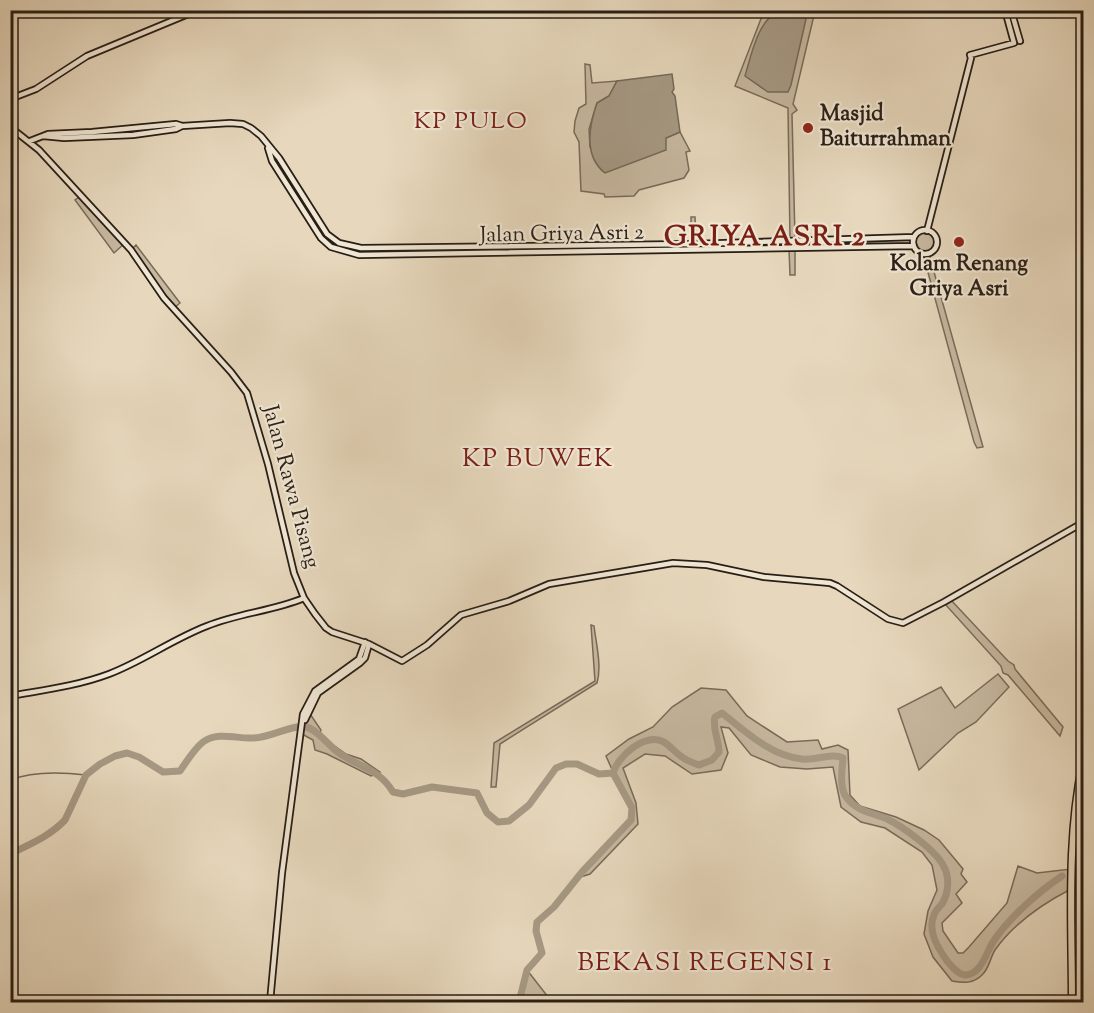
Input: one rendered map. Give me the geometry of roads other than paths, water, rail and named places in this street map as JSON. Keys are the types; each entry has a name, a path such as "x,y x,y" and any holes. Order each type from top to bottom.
{"highway":[{"path":"1072,1002 1071,860 1083,757"},
{"path":"1081,1002 1080,860 1083,823"}],"street":[{"path":"10,99 45,84 87,56 198,10"},
{"path":"927,231 971,58 970,54 1014,43 1005,10"},
{"path":"1011,10 1020,41"},
{"name":"Jalan Griya Asri 2","path":"30,141 42,136 48,138 142,134 182,126 243,124 258,134 279,158 327,234 339,243 361,249 692,244 915,237"},
{"name":"Jalan Rawa Pisang","path":"10,127 30,141 129,248 165,298 247,393 268,464 292,564 304,598 208,626 125,667 95,679 10,696"},
{"name":"Jalan Griya Asri 2","path":"268,148 271,158 321,238 331,247 359,255 914,246"},
{"path":"927,231 936,238 935,249 929,254 918,252 914,246 915,237 920,232 927,231"},
{"path":"304,598 326,628 339,635 367,643 402,661 427,645 461,615 526,595 549,584 673,563 707,566 764,577 830,583 837,585 888,619 903,623 944,603 1083,522"},
{"path":"271,1002 303,719 318,694 357,666 363,657 367,643"}],"waterway":[{"path":"10,854 59,826 65,820 86,775 100,764 127,753 139,757 163,772 180,771 197,748 209,739 221,736 260,737 294,727 306,727 317,733 343,756 381,777 393,792 403,794 432,787 477,793 487,813 498,822 509,821 529,805 556,768 566,764 577,764 599,774 613,773 626,753 649,740 664,742 684,758 699,765 712,760 719,752 714,725 715,717 722,713 759,742 780,753 802,759 834,756 843,758 842,785 844,794 851,802 860,809 893,822 933,852 947,874 948,884 942,904 932,921 933,933 947,961 960,973 965,975 975,971 1007,924 1043,890 1062,876"},
{"path":"10,780 48,773 86,775"},
{"path":"519,1002 527,970 542,953 536,931 537,922 554,907 582,872 631,820 632,808 613,773"}],"place":[{"name":"Masjid Baiturrahman","path":"808,128"},
{"name":"Kolam Renang Griya Asri","path":"959,242"}],"district":[{"name":"KP PULO","path":"471,122"},
{"name":"GRIYA ASRI 2","path":"765,238"},
{"name":"KP BUWEK","path":"538,459"},
{"name":"BEKASI REGENSI 1","path":"705,963"}]}
